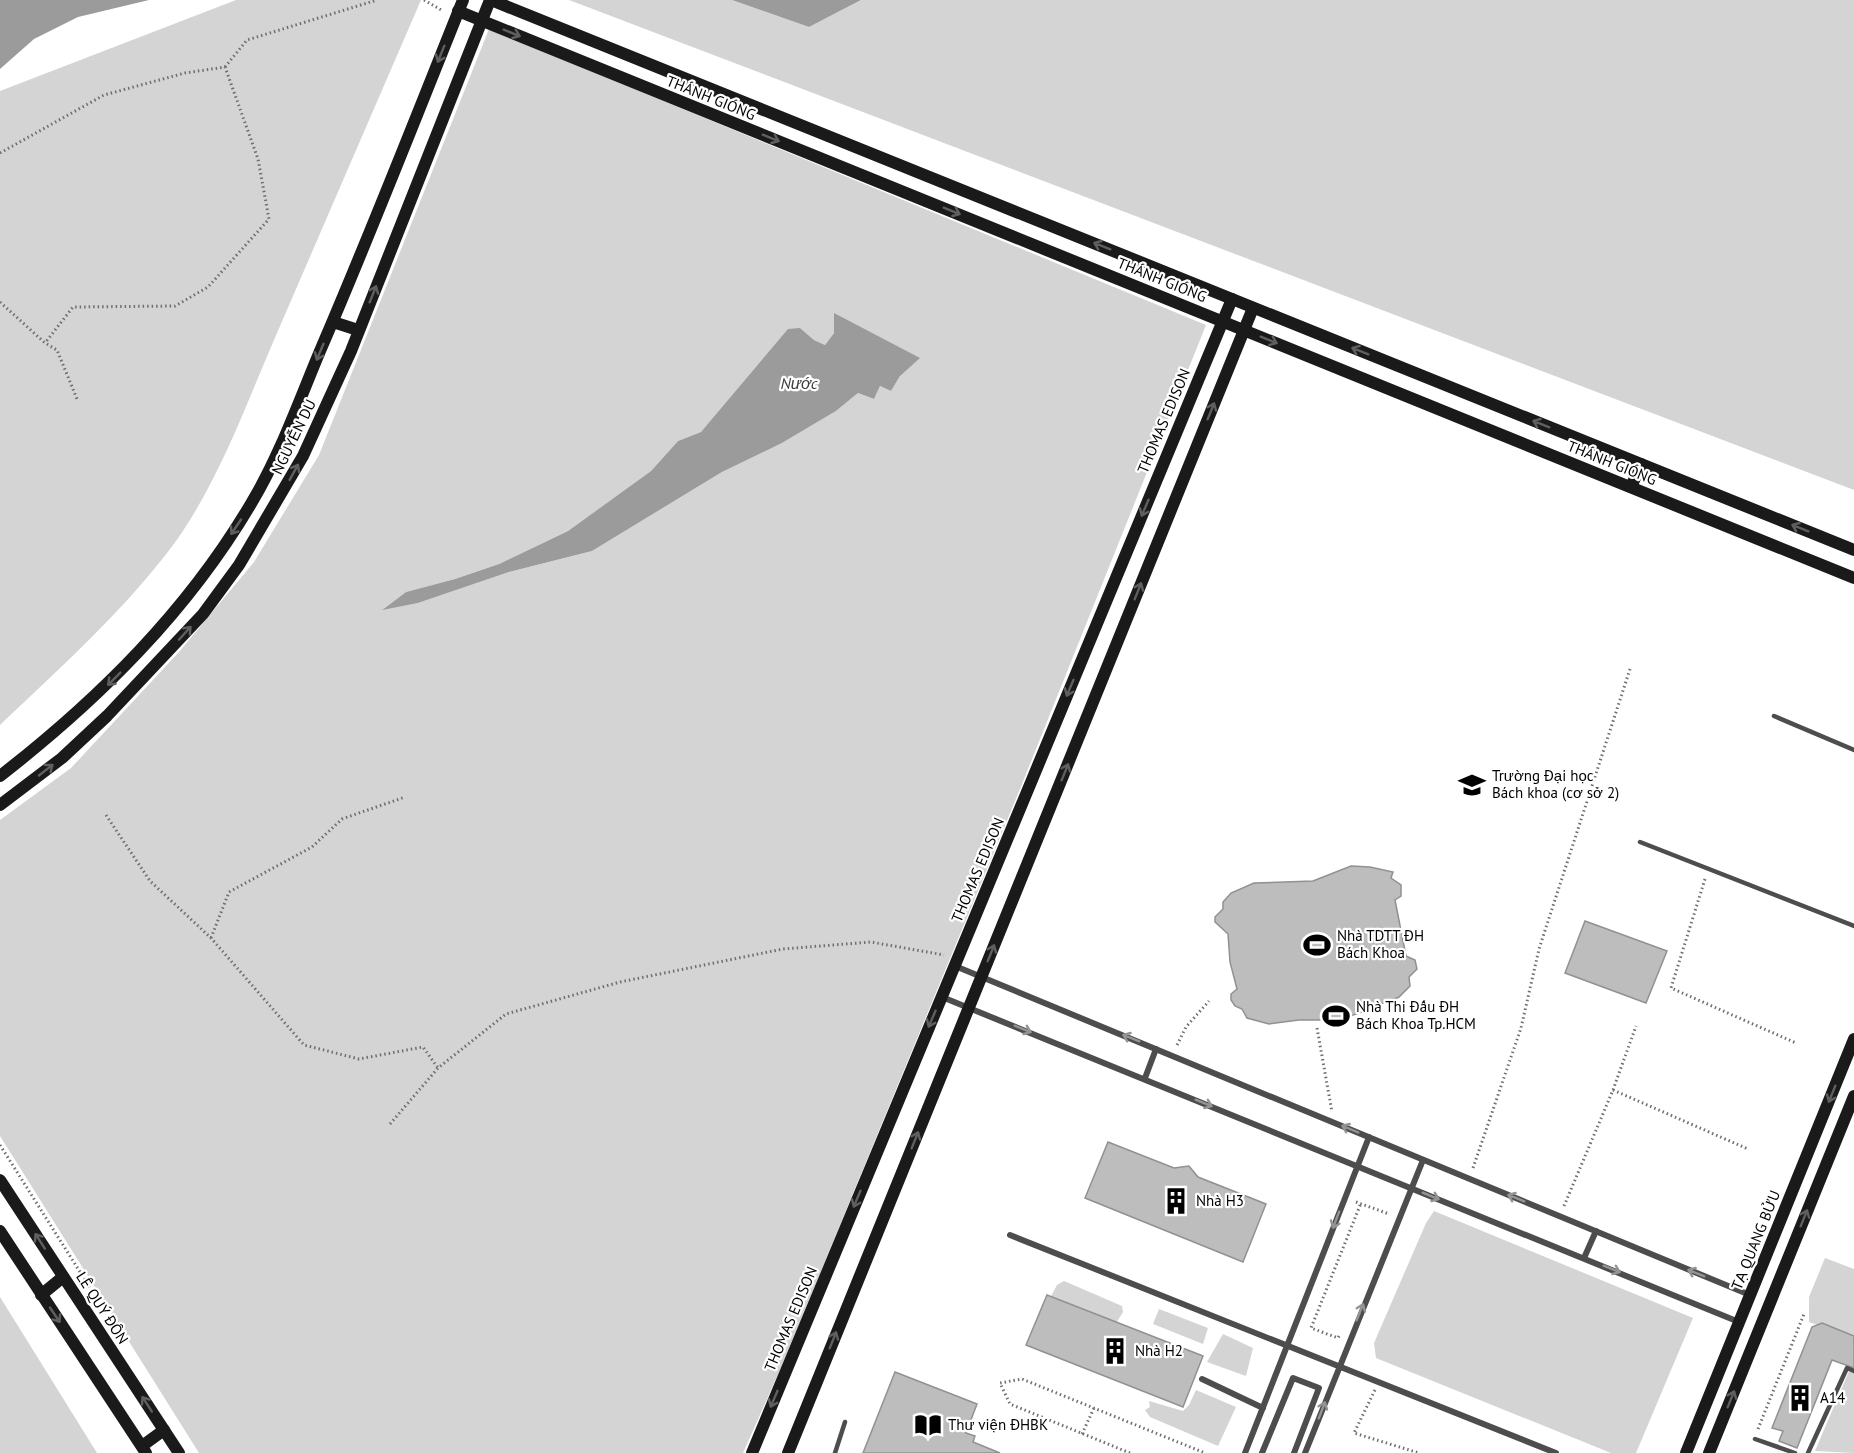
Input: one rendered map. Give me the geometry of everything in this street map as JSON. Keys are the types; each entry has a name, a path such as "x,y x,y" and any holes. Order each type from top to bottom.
{"street":[{"name":"THÁNH GIÓNG","path":"490,0 1854,550"},
{"name":"NGUYỄN DU","path":"0,805 62,758 107,716 202,614 239,565 303,456 351,351 490,0"},
{"name":"THÁNH GIÓNG","path":"459,10 1854,578"},
{"name":"NGUYỄN DU","path":"0,776 48,738 117,675 196,584 235,528 266,477 333,322 459,10"},
{"path":"817,157 826,135"},
{"name":"THOMAS EDISON","path":"752,1453 1232,299"},
{"path":"788,1453 1253,308"},
{"path":"333,322 358,330"},
{"path":"1630,487 1641,464"},
{"path":"956,961 981,976 1750,1295"},
{"path":"941,997 1145,1078 1740,1322"},
{"name":"TẠ QUANG BỬU","path":"1686,1453 1854,1040"},
{"path":"1145,1078 1156,1049"},
{"path":"1709,1453 1854,1096"},
{"path":"1245,1453 1369,1137"},
{"path":"1305,1453 1338,1366 1423,1160"},
{"name":"LÊ QUÝ ĐÔN","path":"0,1180 178,1453"},
{"path":"0,1231 144,1450 164,1430"},
{"path":"1584,1258 1596,1231"},
{"path":"1010,1235 1556,1453"},
{"path":"41,1295 63,1276"},
{"path":"1262,1453 1293,1378 1319,1388 1294,1453"},
{"path":"1203,1379 1263,1408"}],"lane":[{"path":"1774,716 1854,750"},
{"path":"1640,842 1854,927"},
{"path":"1808,1453 1847,1368 1854,1371"},
{"path":"835,1453 844,1422"},
{"path":"1755,1438 1795,1453"}],"path":[{"path":"0,153 104,95 185,73 225,67 247,40 377,0"},
{"path":"424,0 459,10"},
{"path":"45,343 73,307 175,306 208,287 269,219 258,159 225,67"},
{"path":"0,302 45,343 57,350 77,399"},
{"path":"1470,1179 1521,1028 1539,950 1630,669"},
{"path":"211,938 229,892 312,847 342,819 405,796"},
{"path":"106,815 150,881 211,938 304,1045 359,1059 423,1047 438,1068"},
{"path":"1709,869 1671,988 1796,1043"},
{"path":"390,1124 438,1068 506,1014 620,982 783,949 871,942 956,961"},
{"path":"1173,1056 1186,1028 1209,1001"},
{"path":"1560,1216 1613,1090 1636,1026"},
{"path":"1317,1028 1334,1122"},
{"path":"1613,1090 1748,1149"},
{"path":"1342,1328 1338,1338 1311,1328 1361,1203 1389,1214 1385,1224"},
{"path":"1755,1438 1804,1314"},
{"path":"1130,1453 1010,1404 1000,1383 1022,1379 1205,1453"},
{"path":"1379,1382 1354,1433 1419,1453"},
{"path":"1082,1434 1094,1408"}],"shaded area":[{"path":"236,0 421,0 232,440 192,517 157,566 114,614 0,725 0,91"},
{"path":"569,0 732,0 809,27 861,0 1854,0 1854,490"},
{"path":"489,29 1206,325 1020,789 783,1363 743,1453 199,1453 0,1136 0,820 71,768 179,652 254,562 319,455","holes":["834,314 900,376 891,391 880,386 874,399 858,393 836,411 782,443 722,472 592,551 509,572 418,603 383,609 406,592 499,564 568,531 651,471 678,441 701,432 800,328 814,340 825,345 834,333"]},
{"path":"1434,1211 1693,1318 1636,1453 1611,1453 1376,1358 1374,1343 1426,1223"},
{"path":"1825,1258 1854,1269 1854,1338 1809,1322 1809,1297"},
{"path":"1064,1281 1122,1306 1123,1312 1115,1325 1049,1300 1057,1285"},
{"path":"0,1297 97,1453 0,1453"},
{"path":"1159,1309 1208,1328 1203,1344 1153,1324"},
{"path":"1223,1334 1253,1348 1246,1376 1207,1362"},
{"path":"1849,1371 1854,1373 1854,1453 1815,1451"},
{"path":"1196,1390 1236,1407 1218,1446 1150,1417 1145,1410 1150,1407 1149,1401 1183,1411 1189,1405"}],"water":[{"path":"0,0 149,0 78,17 34,39 0,69"},
{"path":"732,0 861,0 809,27"},
{"name":"Nước","path":"834,313 920,358 900,376 891,391 880,386 874,399 858,393 836,411 782,443 722,472 592,551 509,572 418,603 382,610 406,592 499,564 568,531 651,471 678,441 701,432 788,329 800,328 814,340 825,345 834,333"}],"building":[{"name":"Nhà TDTT ĐH Bách Khoa","path":"1351,866 1393,872 1391,878 1401,885 1401,896 1395,900 1406,956 1415,960 1417,969 1409,977 1410,986 1399,997 1365,1007 1362,1012 1339,1020 1299,1020 1269,1024 1247,1018 1242,1009 1235,1006 1231,1000 1231,994 1237,989 1230,962 1228,934 1215,922 1215,917 1223,909 1223,902 1231,893 1254,883 1313,881"},
{"path":"1585,921 1667,951 1646,1003 1565,973"},
{"name":"Nhà H3","path":"1108,1142 1174,1168 1189,1166 1198,1177 1266,1204 1243,1262 1085,1198"},
{"name":"Nhà H2","path":"1047,1295 1203,1356 1183,1407 1026,1345"},
{"name":"A14","path":"1822,1323 1854,1336 1854,1368 1832,1360 1797,1448 1779,1441 1783,1431 1772,1428 1812,1327"},
{"path":"895,1372 977,1404 966,1433 975,1436 973,1442 1000,1453 863,1453"}],"place":[{"name":"Trường Đại học Bách khoa (cơ sở 2)","path":"1472,785"},
{"name":"Nhà TDTT ĐH Bách Khoa","path":"1317,945"},
{"name":"Nhà Thi Đấu ĐH Bách Khoa Tp.HCM","path":"1336,1016"},
{"name":"Nhà H3","path":"1176,1201"},
{"name":"Nhà H2","path":"1115,1351"},
{"name":"A14","path":"1800,1398"},
{"name":"Thư viện ĐHBK","path":"928,1425"}]}
